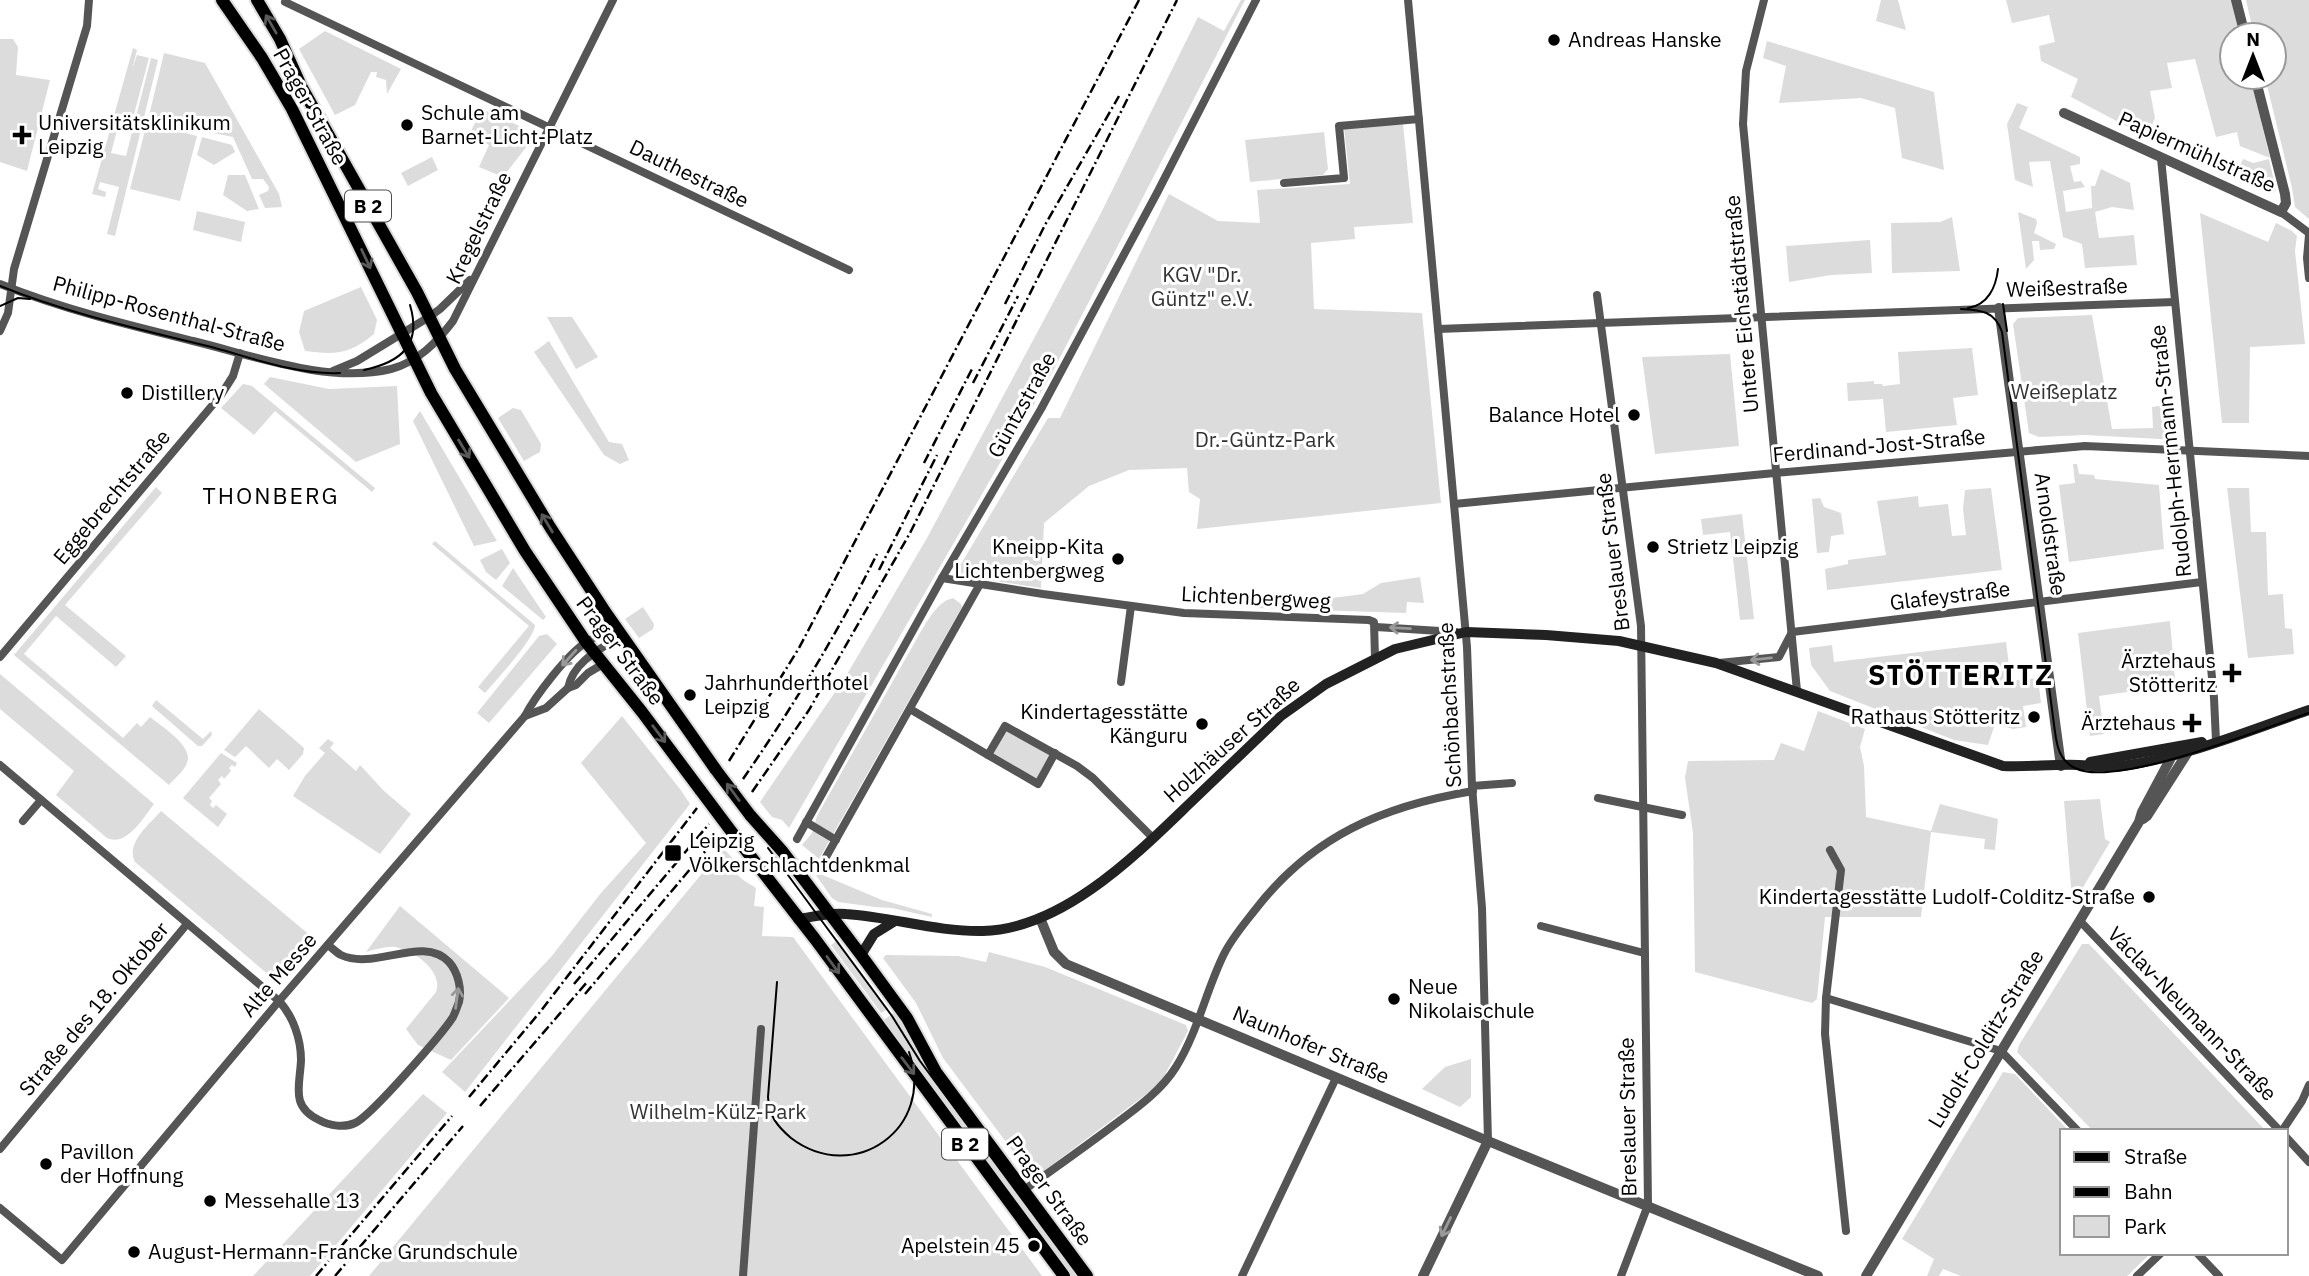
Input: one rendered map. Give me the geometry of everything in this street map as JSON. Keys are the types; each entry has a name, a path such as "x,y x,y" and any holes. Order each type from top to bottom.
{"main road":[{"name":"Prager Straße","path":"222,0 255,47 292,109 401,334 419,355 431,393 521,544 586,642 816,939 1064,1276"},
{"name":"Prager Straße","path":"257,0 284,48 300,86 417,292 439,339 550,527 618,632 716,770 861,954 906,1018 936,1072 1087,1276"},
{"name":"Holzhäuser Straße","path":"1040,918 1089,891 1118,870 1281,716 1326,684 1375,658 1415,643 1466,632 1619,640 1716,663 2003,766 2107,767 2172,756 2309,710"},
{"name":"Holzhäuser Straße","path":"2081,765 2185,744 2216,741"},
{"path":"798,919 847,914 939,928 986,931 1040,918"},
{"path":"861,954 874,934 895,921"}],"street":[{"path":"0,331 8,313 14,269 86,26 89,0"},
{"name":"Kregelstraße","path":"419,355 439,339 453,321 472,278 613,0"},
{"name":"Güntzstraße","path":"797,839 942,578 1047,398 1256,0"},
{"name":"Schönbachstraße","path":"1408,0 1466,632 1473,788 1483,922 1488,1141 1423,1276"},
{"name":"Untere Eichstädtstraße","path":"1764,0 1746,71 1743,124 1797,691"},
{"path":"2236,0 2241,21"},
{"name":"Dauthestraße","path":"285,2 849,270"},
{"path":"2259,91 2285,194 2286,203 2281,212"},
{"name":"Papiermühlstraße","path":"2064,113 2281,212 2309,234"},
{"path":"1284,183 1344,178 1339,126 1419,119"},
{"name":"Rudolph-Herrmann-Straße","path":"2161,158 2216,741"},
{"path":"2309,234 2309,278"},
{"path":"332,372 356,361 429,317 472,278"},
{"name":"Philipp-Rosenthal-Straße","path":"0,284 102,318 304,368 346,373 384,370 394,368 419,355"},
{"name":"Breslauer Straße","path":"1597,295 1641,626 1648,1205 1621,1276"},
{"name":"Weißestraße","path":"1601,322 2174,302"},
{"name":"Arnoldstraße","path":"1999,308 2060,766"},
{"path":"1438,329 1601,322"},
{"name":"Eggebrechtstraße","path":"0,657 221,395 233,376 240,353"},
{"name":"Ferdinand-Jost-Straße","path":"1454,504 2085,446 2309,456"},
{"name":"Lichtenbergweg","path":"942,578 1184,613 1369,620 1374,622 1376,627 1466,632"},
{"name":"Glafeystraße","path":"1791,632 2202,582"},
{"path":"826,857 979,584"},
{"path":"1121,682 1131,606"},
{"path":"1375,658 1376,627"},
{"name":"Alte Messe","path":"0,1208 62,1260 279,1001 525,716 531,704 574,652 586,642 618,632"},
{"name":"Alte Messe","path":"568,688 570,677 575,671 618,632"},
{"path":"1716,663 1779,657 1791,632"},
{"name":"Alte Messe","path":"525,716 546,708 568,688 603,664"},
{"path":"910,709 1038,784 1055,753"},
{"path":"988,755 1005,726 1055,753 1093,778 1153,838"},
{"name":"Ludolf-Colditz-Straße","path":"1866,1276 2140,822 2147,816 2188,752"},
{"name":"Ludolf-Colditz-Straße","path":"2140,822 2142,812 2172,756"},
{"name":"Straße des 18. Oktober","path":"0,765 279,1001 293,1021 298,1038 299,1101 306,1111 318,1120 338,1126 356,1123 363,1117 453,1017 458,1004 458,982 449,962 441,955 429,951 414,950 388,958 358,958 341,955 328,945"},
{"path":"1024,1190 1153,1096 1176,1067 1225,952 1274,884 1301,861 1330,840 1368,820 1406,805 1473,788 1512,783"},
{"path":"1598,798 1682,815"},
{"path":"23,821 41,800"},
{"path":"806,822 836,840"},
{"path":"1830,850 1841,870 1826,998 1825,1034 1846,1231"},
{"name":"Naunhofer Straße","path":"1040,918 1054,952 1066,964 1818,1276"},
{"name":"Václav-Neumann-Straße","path":"2080,921 2279,1129"},
{"name":"Straße des 18. Oktober","path":"0,1149 187,924"},
{"path":"1541,926 1644,953"},
{"path":"1826,998 2001,1051 2076,1129"},
{"path":"743,1276 761,1029"},
{"path":"1242,1276 1336,1078"},
{"path":"2282,1129 2302,1101 2309,1085"},
{"path":"2288,1139 2309,1161"},
{"path":"2137,1276 2159,1255"},
{"path":"2199,1255 2219,1276"}],"green space":[{"path":"1241,0 1245,0 1052,373 789,828 782,820 772,817 760,802 846,676 927,538 1099,217 1198,17 1224,31"},
{"path":"1881,0 1898,0 1906,30 1876,21"},
{"path":"2006,0 2232,0 2237,21 2218,21 2218,91 2253,91 2270,158 2240,146 2237,132 2216,137 2195,59 2167,63 2172,88 2150,91 2155,118 2147,137 2071,97 2078,79 2041,61 2039,46 2055,42 2049,15 2012,23"},
{"path":"2246,0 2309,0 2309,219 2295,207 2268,91 2288,91 2288,21 2251,21"},
{"path":"325,31 401,69 387,94 386,80 376,77 377,72 371,72 355,105 335,115 299,49"},
{"path":"0,39 13,39 18,47 16,75 50,80 27,171 0,162"},
{"path":"1767,41 1934,92 1944,170 1902,158 1895,108 1861,98 1779,103 1786,66 1763,58"},
{"path":"133,48 137,50 132,70 137,55 149,58 129,133 117,130 111,153 126,156 151,58 158,60 115,236 107,234 119,187 100,182 98,189 106,192 105,197 92,194"},
{"path":"164,53 205,63 279,194 282,207 265,208 259,195 268,191 269,187 263,179 252,179 233,137 148,120"},
{"path":"2017,103 2028,107 2019,128 2080,157 2080,164 2070,166 2074,182 2081,181 2085,187 2063,191 2066,212 2092,208 2091,186 2095,186 2101,169 2130,183 2134,210 2112,207 2095,212 2099,238 2134,235 2137,265 2085,268 2082,244 2063,237 2050,161 2029,162 2033,187 2015,180 2007,124"},
{"path":"482,109 524,128 531,141 503,177 479,167 489,145 469,135"},
{"path":"147,123 197,136 180,201 130,189"},
{"path":"1403,124 1413,223 1354,227 1355,239 1311,243 1314,309 1422,313 1441,503 1197,529 1200,499 1189,492 1187,468 1129,470 1089,486 1044,523 1041,588 962,576 958,569 1048,418 1060,418 1169,194 1218,221 1260,223 1257,190 1350,184 1344,128"},
{"path":"1324,132 1328,169 1323,175 1250,182 1245,140"},
{"path":"202,137 232,145 235,152 214,165 197,155"},
{"path":"432,157 438,170 408,186 401,173"},
{"path":"2243,159 2253,163 2269,159 2276,190 2273,193 2236,176"},
{"path":"228,175 245,175 259,209 247,211 223,195"},
{"path":"197,211 245,222 241,242 193,230"},
{"path":"2018,212 2036,219 2034,233 2056,244 2054,249 2040,250 2039,241 2032,241 2034,260 2026,269"},
{"path":"2200,213 2268,242 2276,223 2297,236 2295,251 2305,344 2250,347 2249,423 2222,423"},
{"path":"1952,217 1960,271 1892,273 1891,223 1940,222"},
{"path":"1870,240 1872,273 1831,275 1789,282 1786,246"},
{"path":"361,287 377,320 374,334 357,346 342,352 305,351 299,332 304,311"},
{"name":"Weißeplatz","path":"2092,315 2112,429 2153,428 2152,407 2170,404 2170,409 2176,407 2179,440 2085,435 2039,437 2029,433 2013,324 2018,318"},
{"path":"547,317 572,317 598,357 576,369"},
{"path":"549,341 609,442 622,444 629,460 620,464 604,455 534,352"},
{"path":"1972,348 1978,395 1953,398 1957,425 1886,432 1883,399 1848,401 1847,383 1874,381 1874,384 1883,386 1900,384 1898,352"},
{"path":"1730,354 1739,446 1655,454 1642,357"},
{"path":"270,377 329,389 397,386 400,444 356,462 264,384"},
{"path":"243,384 252,386 375,488 372,492 275,411 254,435 221,408"},
{"path":"513,408 521,410 541,444 540,452 524,461 498,418"},
{"path":"420,411 497,541 474,546 413,421"},
{"path":"2073,464 2077,464 2079,474 2094,475 2095,479 2159,485 2164,549 2069,562 2059,485 2075,483"},
{"path":"156,487 162,493 65,605 126,656 116,667 56,616 24,654 123,738 137,723 141,727 150,717 176,737 188,757 184,769 169,785 14,655"},
{"path":"1991,488 2002,570 1827,590 1825,569 1848,564 1848,560 1886,555 1877,501 1918,496 1919,507 1948,504 1952,536 1966,535 1963,509 1965,490"},
{"path":"2227,488 2249,488 2251,532 2266,532 2268,595 2283,594 2285,628 2292,629 2294,654 2248,658"},
{"path":"1820,498 1824,507 1841,513 1844,534 1831,536 1829,552 1817,553 1812,499"},
{"path":"1742,514 1754,619 1740,620 1730,532 1703,535 1701,519"},
{"path":"435,541 535,625 522,650 485,693 478,687 529,626 432,544"},
{"path":"502,549 510,563 496,580 486,572 480,560"},
{"path":"513,568 546,617 543,620 502,586"},
{"path":"1420,577 1424,603 1407,602 1406,613 1254,608 1254,605 1363,594 1381,583"},
{"path":"953,598 962,607 819,859 802,845 812,833 817,816 926,623 938,607"},
{"path":"643,607 654,624 653,629 639,638 625,619"},
{"path":"2170,621 2176,691 2142,694 2141,690 2099,696 2104,734 2090,736 2078,633"},
{"path":"547,634 557,644 489,723 477,713 539,636"},
{"path":"2006,642 2011,681 2038,678 2041,703 2023,706 2026,727 2013,729 1995,724 1988,745 1954,740 1830,691 1811,665 1809,648 1832,645 1834,662"},
{"path":"0,674 154,804 128,835 114,840 107,838 56,795 74,771 0,709"},
{"path":"156,700 203,739 211,731 212,735 202,746 198,746 152,706"},
{"path":"259,709 304,748 303,754 289,770 277,759 269,768 246,746 235,757 224,750"},
{"path":"1818,711 1865,729 1860,747 1864,766 1866,817 1931,831 1940,804 1998,819 1995,850 1984,849 1985,839 1931,832 1921,917 1825,917 1817,999 1812,1003 1695,972 1693,833 1685,778 1688,761 1774,760 1781,743 1804,751"},
{"path":"622,716 690,804 465,1092 442,1072 551,957 601,893 646,843 581,763"},
{"path":"1005,730 1050,755 1037,780 993,754"},
{"path":"328,739 334,743 330,748 356,771 360,765 384,791 411,814 380,854 293,796 305,776 325,753 319,748"},
{"path":"221,753 237,763 235,767 232,765 229,768 231,771 224,779 222,776 218,780 221,784 209,798 213,808 216,805 227,814 218,827 183,798"},
{"path":"2100,799 2105,839 2110,842 2076,899 2072,899 2064,801"},
{"path":"161,811 312,937 276,981 135,862 133,848 136,841"},
{"name":"Wilhelm-Külz-Park","path":"723,848 735,861 738,875 756,888 754,906 764,907 762,936 793,937 1042,1276 369,1276"},
{"path":"813,871 882,900 932,914 932,917 892,908 838,902 832,898"},
{"path":"400,906 509,998 451,1060 418,1045 406,1029 436,992 436,977 431,969 410,952 395,947 366,952"},
{"path":"838,940 888,1009 881,1013 831,945"},
{"path":"2082,944 2089,944 2264,1129 2091,1129 2017,1052"},
{"path":"989,952 1045,967 1186,1025 1188,1031 1160,1084 1037,1176 1030,1174 943,1058 916,1003 883,958 886,955 958,956 986,962"},
{"path":"896,1011 925,1065 1082,1276 1070,1276 881,1022"},
{"path":"1471,1059 1471,1097 1460,1107 1422,1089 1445,1067"},
{"path":"2003,1072 2015,1074 2067,1129 2060,1129 2060,1255 2149,1255 2127,1276 1961,1276 1943,1269 1939,1276 1927,1276 1934,1259 1902,1239"},
{"path":"423,1094 447,1113 310,1276 253,1276"}],"tram line":[{"path":"1968,308 1981,303 1990,294 1998,269"},
{"path":"0,286 79,313 277,365 340,373"},
{"path":"0,306 18,298 30,299"},
{"path":"2003,304 2007,331"},
{"path":"364,370 388,362 405,350 413,331 410,305"},
{"path":"1961,309 1986,313 1995,320 2002,332 2056,738 2066,762 2075,768 2095,772 2155,764 2226,743 2309,713"},
{"path":"768,848 892,1016 920,1061 1079,1276"},
{"path":"777,982 768,1097 770,1110 786,1134 815,1151 840,1156 863,1152 884,1142 900,1125 911,1104 914,1079 909,1052"}],"railway":[{"path":"729,761 799,648 1139,0"},
{"path":"752,792 809,710 910,533 1177,0"},
{"path":"1005,304 1045,225 1119,96"},
{"path":"973,383 1018,296"},
{"path":"924,463 973,367"},
{"path":"879,570 937,455"},
{"path":"743,779 814,669 877,554"},
{"path":"469,1097 540,1012 697,808"},
{"path":"574,984 709,824"},
{"path":"585,994 718,836"},
{"path":"480,1106 588,981"},
{"path":"316,1276 452,1116"},
{"path":"335,1276 463,1126"}],"place":[{"name":"Andreas Hanske","path":"1554,40"},
{"name":"Schule am Barnet-Licht-Platz","path":"407,125"},
{"name":"Universitätsklinikum Leipzig","path":"22,135"},
{"name":"Distillery","path":"127,393"},
{"name":"Balance Hotel","path":"1634,415"},
{"name":"Strietz Leipzig","path":"1653,547"},
{"name":"Kneipp-Kita Lichtenbergweg","path":"1118,559"},
{"name":"Ärztehaus Stötteritz","path":"2232,673"},
{"name":"Jahrhunderthotel Leipzig","path":"690,695"},
{"name":"Rathaus Stötteritz","path":"2034,717"},
{"name":"Ärztehaus","path":"2192,723"},
{"name":"Kindertagesstätte Känguru","path":"1202,724"},
{"name":"Leipzig Völkerschlachtdenkmal","path":"673,853"},
{"name":"Kindertagesstätte Ludolf-Colditz-Straße","path":"2149,897"},
{"name":"Neue Nikolaischule","path":"1394,999"},
{"name":"Pavillon der Hoffnung","path":"46,1164"},
{"name":"Messehalle 13","path":"210,1201"},
{"name":"Apelstein 45","path":"1034,1246"},
{"name":"August-Hermann-Francke Grundschule","path":"134,1252"}],"district":[{"name":"THONBERG","path":"271,496"},
{"name":"STÖTTERITZ","path":"1961,675"}],"park label":[{"name":"KGV \"Dr. Güntz\" e.V.","path":"1202,287"},
{"name":"Dr.-Güntz-Park","path":"1265,440"}]}
